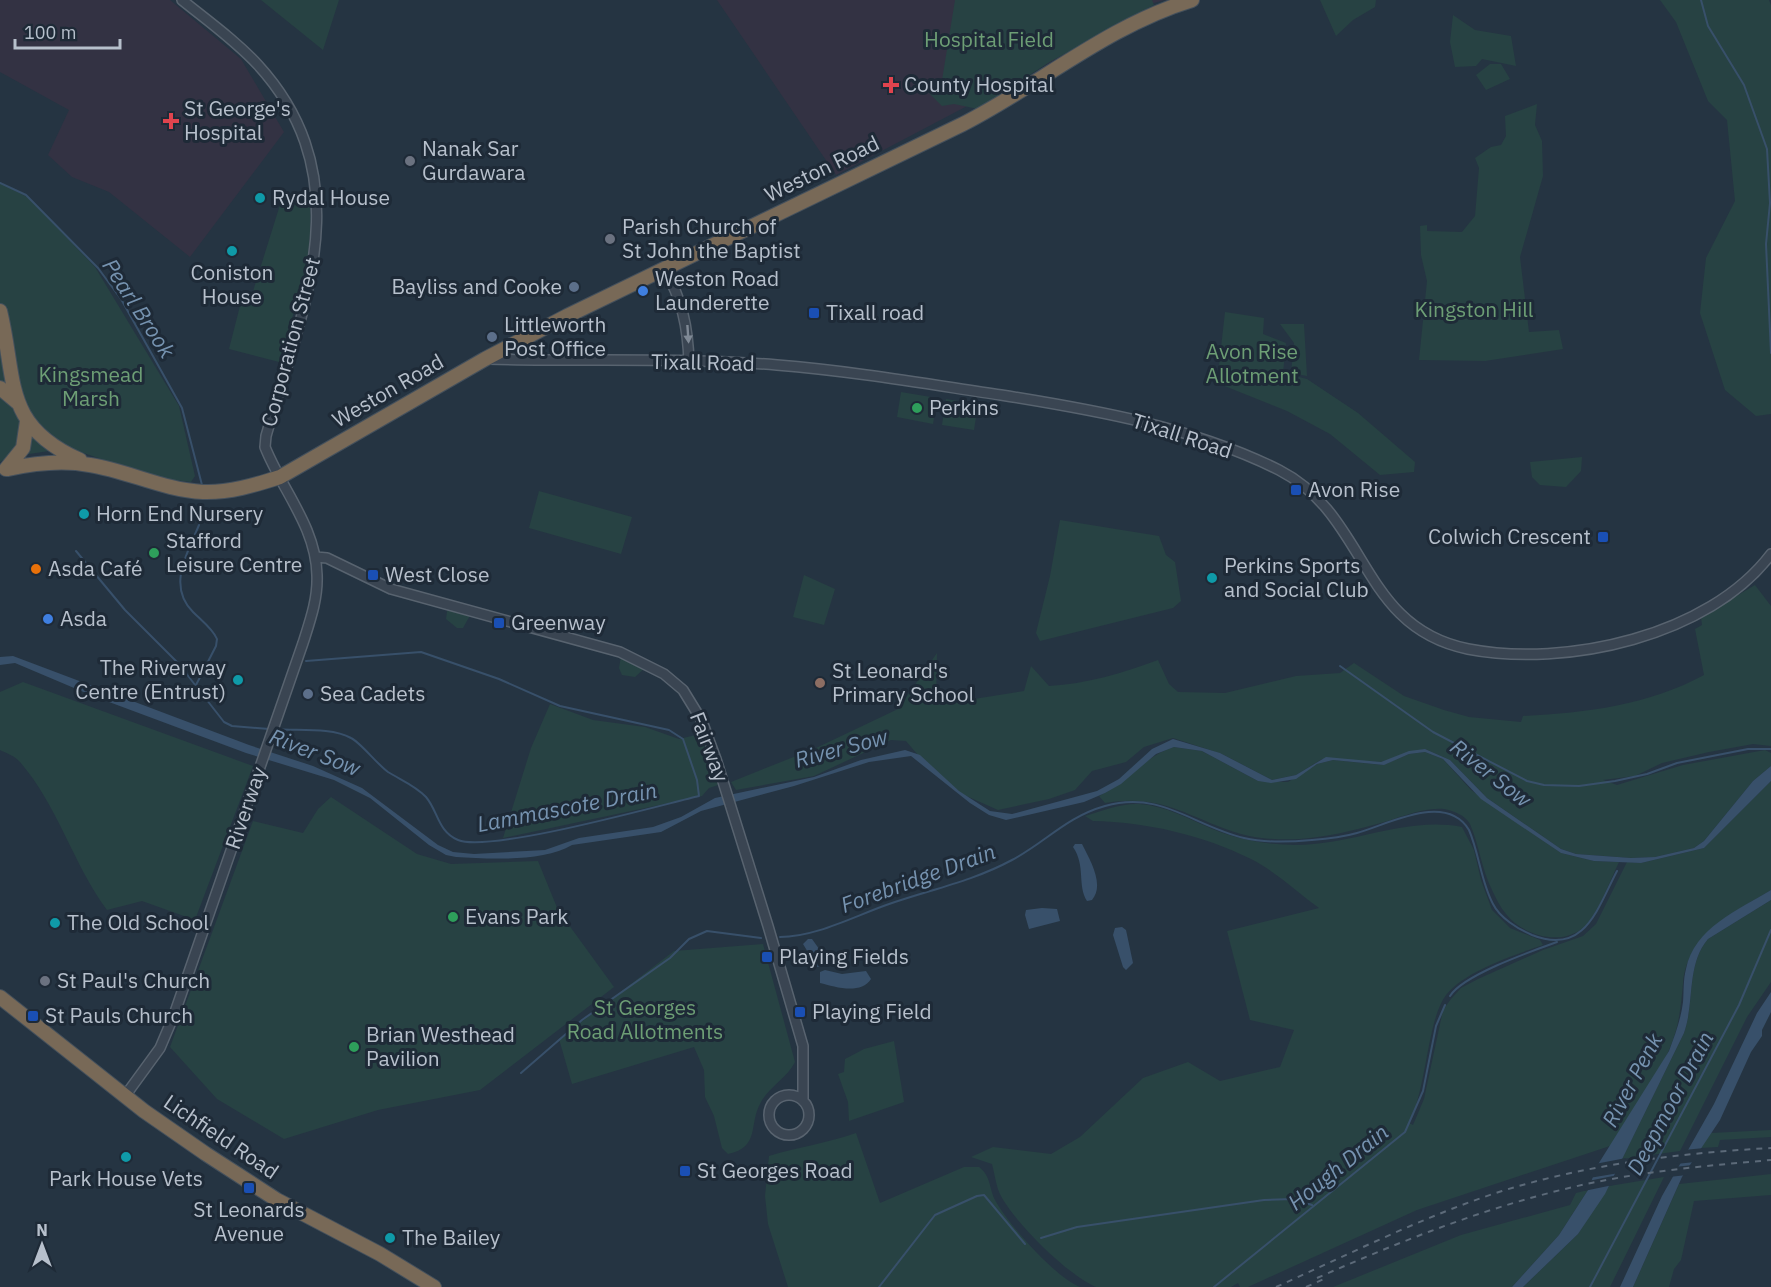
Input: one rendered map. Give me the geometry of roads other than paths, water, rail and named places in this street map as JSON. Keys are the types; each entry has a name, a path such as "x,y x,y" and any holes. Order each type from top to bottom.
{"highway":[{"name":"Weston Road","path":"90,465 172,487 203,492 238,489 280,477 485,359 664,268 996,107 1093,44 1162,9 1192,0"},
{"path":"0,311 17,402 27,421 42,440 59,451 90,465"},
{"path":"0,388 17,402"},
{"path":"4,470 20,453 26,438 27,421"},
{"path":"4,470 45,462 90,465"},
{"name":"Lichfield Road","path":"0,997 177,1134 277,1200 380,1254 434,1287"}],"street":[{"name":"Corporation Street","path":"182,0 234,42 273,84 300,132 313,173 318,224 314,265 266,436 265,447 280,477"},
{"path":"664,268 685,313 689,363"},
{"name":"Tixall Road","path":"485,359 776,365 969,391 1122,417 1202,440 1280,471 1305,488 1334,515 1377,589 1389,604 1405,619 1425,632 1465,648 1509,654 1541,654 1575,651 1628,640 1692,615 1731,593 1755,573 1771,554"},
{"name":"Riverway","path":"125,1096 152,1060 165,1037 259,772 313,610 317,575 316,557 309,533 280,477"},
{"name":"Fairway","path":"316,557 327,558 391,589 620,652 649,665 683,690 694,707 713,749 803,1046 805,1060 801,1082 803,1101"},
{"path":"786,1096 803,1101 809,1115 803,1129 791,1135 782,1134 773,1126 769,1115 775,1102 786,1096 801,1082"}],"waterway":[{"path":"1701,0 1708,26 1744,85 1767,149 1770,203 1766,244 1771,353"},
{"name":"Pearl Brook","path":"0,183 26,195 98,268 121,299 182,408 202,485"},
{"name":"Pearl Brook","path":"196,685 216,646 217,639 210,628 185,602 181,592 180,581 185,558 199,525"},
{"name":"Lammascote Drain","path":"76,551 125,610 178,663 224,722 232,726 269,729"},
{"name":"Lammascote Drain","path":"275,729 334,732 351,738 388,772 422,793 430,803 442,827 458,840 476,842 503,840 537,834 575,827 699,796 697,780 683,739 669,730 560,706 499,679 421,652 306,661"},
{"name":"River Sow","path":"1340,666 1433,732 1527,781 1544,785 1579,786 1615,781 1647,774 1677,763 1748,749 1771,749"},
{"name":"Forebridge Drain","path":"780,937 822,929 892,903 983,874 1024,853 1067,823 1091,811 1125,802 1160,806 1226,833 1252,840 1286,842 1340,837 1416,814 1446,813 1459,819 1469,830 1489,895 1496,909 1521,930 1550,940 1565,939 1577,934 1587,925 1603,900 1617,871"},
{"name":"Deepmoor Drain","path":"1590,1287 1739,1005 1771,930"},
{"name":"Forebridge Drain","path":"521,1073 582,1020 670,958 689,939 707,931 761,938"},
{"name":"Hough Drain","path":"1450,996 1457,988 1483,972 1557,942"},
{"name":"Hough Drain","path":"1214,1287 1405,1132 1423,1091 1436,1026 1445,1005"},
{"path":"879,1287 935,1215 977,1196 984,1195 1025,1244"},
{"path":"1041,1238 1077,1227 1264,1200 1292,1199 1312,1205"}],"railway":[{"path":"1276,1287 1387,1236 1502,1191 1568,1174 1635,1161 1771,1148"},
{"path":"1317,1278 1441,1227 1536,1196 1594,1182 1644,1174 1771,1160"},
{"path":"1306,1287 1326,1278"}],"place":[{"name":"County Hospital","path":"891,85"},
{"name":"St George's Hospital","path":"171,121"},
{"name":"Nanak Sar Gurdawara","path":"410,161"},
{"name":"Rydal House","path":"260,198"},
{"name":"Parish Church of St John the Baptist","path":"610,239"},
{"name":"Coniston House","path":"232,251"},
{"name":"Bayliss and Cooke","path":"574,287"},
{"name":"Weston Road Launderette","path":"643,291"},
{"name":"Tixall road","path":"814,313"},
{"name":"Littleworth Post Office","path":"492,337"},
{"name":"Perkins","path":"917,408"},
{"name":"Avon Rise","path":"1296,490"},
{"name":"Horn End Nursery","path":"84,514"},
{"name":"Colwich Crescent","path":"1603,537"},
{"name":"Stafford Leisure Centre","path":"154,553"},
{"name":"Asda Café","path":"36,569"},
{"name":"West Close","path":"373,575"},
{"name":"Perkins Sports and Social Club","path":"1212,578"},
{"name":"Asda","path":"48,619"},
{"name":"Greenway","path":"499,623"},
{"name":"The Riverway Centre (Entrust)","path":"238,680"},
{"name":"St Leonard's Primary School","path":"820,683"},
{"name":"Sea Cadets","path":"308,694"},
{"name":"Evans Park","path":"453,917"},
{"name":"The Old School","path":"55,923"},
{"name":"Playing Fields","path":"767,957"},
{"name":"St Paul's Church","path":"45,981"},
{"name":"Playing Field","path":"800,1012"},
{"name":"St Pauls Church","path":"33,1016"},
{"name":"Brian Westhead Pavilion","path":"354,1047"},
{"name":"Park House Vets","path":"126,1157"},
{"name":"St Georges Road","path":"685,1171"},
{"name":"St Leonards Avenue","path":"249,1188"},
{"name":"The Bailey","path":"390,1238"}],"park label":[{"name":"Hospital Field","path":"989,40"},
{"name":"Kingston Hill","path":"1474,310"},
{"name":"Avon Rise Allotment","path":"1252,364"},
{"name":"Kingsmead Marsh","path":"91,387"},
{"name":"St Georges Road Allotments","path":"645,1020"}],"water label":[{"name":"River Penk","path":"1632,1080"}]}
